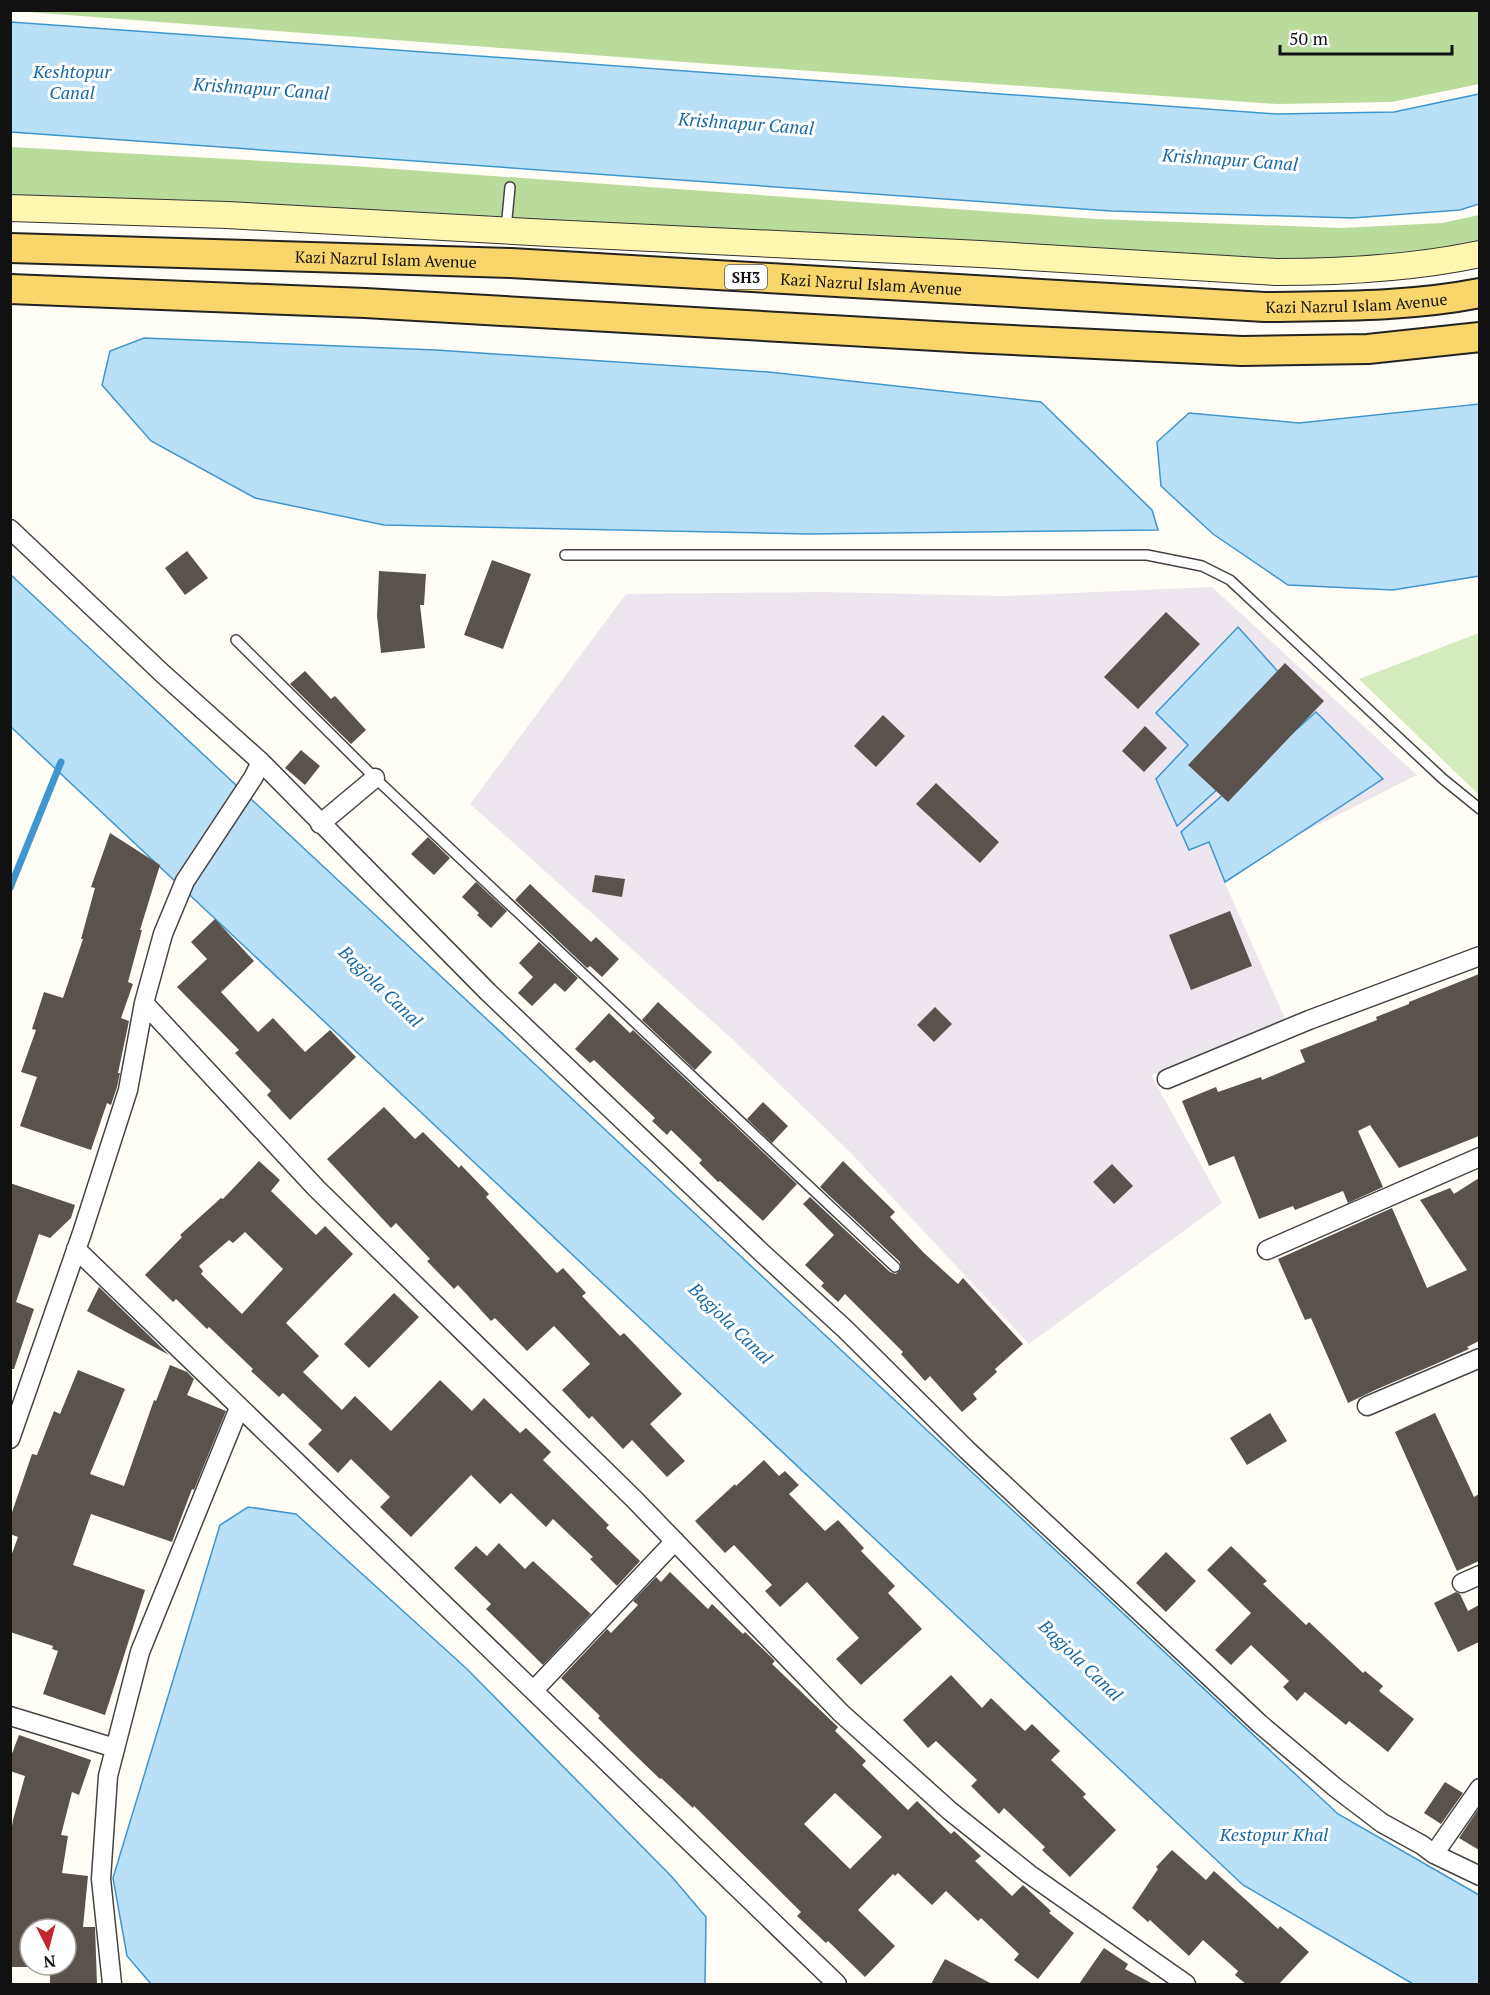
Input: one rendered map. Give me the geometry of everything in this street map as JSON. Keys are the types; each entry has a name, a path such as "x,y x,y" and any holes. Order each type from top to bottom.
{"main road":[{"name":"Kazi Nazrul Islam Avenue","path":"10,248 511,263 1265,307 1368,305 1454,298 1479,293"},
{"path":"10,289 365,303 971,338 1242,351 1368,349 1479,337"}],"street":[{"path":"10,208 226,215 980,254 1276,272 1320,272 1414,264 1479,254"},
{"path":"10,529 153,665 257,770 320,824 387,888 488,992 845,1329 967,1450 1260,1724 1382,1824 1434,1854 1479,1876"},
{"path":"10,1439 128,1090 144,1003 163,934 185,881 257,770"},
{"path":"320,824 375,778"},
{"path":"1167,1079 1309,1020 1479,956"},
{"path":"144,1003 316,1188 675,1541 841,1713 950,1811 1029,1874 1186,1984"},
{"path":"1267,1250 1479,1157"},
{"path":"76,1249 837,1984"},
{"path":"1367,1406 1479,1358"},
{"path":"112,1984 100,1879 108,1776 140,1652 239,1408"},
{"path":"534,1690 675,1541"},
{"path":"1462,1583 1479,1575"},
{"path":"10,1716 115,1748"},
{"path":"1434,1854 1479,1788"}],"lane":[{"path":"506,231 510,187"},
{"path":"566,555 1147,555 1202,566 1230,580 1443,779 1479,809"},
{"path":"236,640 375,778 895,1267"}],"shaded area":[{"path":"1212,587 1417,775 1221,874 1286,1021 1151,1075 1222,1203 1029,1344 847,1149 731,1038 470,804 626,594 824,592 1006,596"}],"green space":[{"path":"15,11 1479,11 1479,84 1392,102 1277,104"},
{"path":"11,147 353,166 1096,219 1342,228 1442,223 1479,215 1480,261 1400,272 11,210"},
{"path":"1479,633 1479,795 1359,679"}],"water":[{"name":"Keshtopur Canal","path":"11,22 1277,114 1394,112 1479,94 1479,204 1460,210 1352,218 1111,211 11,132"},
{"path":"144,338 436,350 769,372 1041,402 1152,510 1158,530 808,534 384,525 255,498 151,441 102,385 110,351"},
{"path":"1479,404 1479,576 1393,590 1288,585 1213,534 1161,486 1157,442 1189,413 1299,423"},
{"name":"Kestopur Khal","path":"10,574 1338,1814 1479,1895 1479,1984 1413,1984 1243,1885 11,727"},
{"path":"1238,627 1309,706 1177,826 1156,779 1188,745 1156,713"},
{"path":"1316,712 1383,779 1225,882 1209,842 1189,850 1181,832"},
{"path":"248,1507 296,1514 467,1669 672,1877 706,1917 705,1984 151,1984 127,1956 113,1878 220,1525"}],"building":[{"path":"187,551 208,578 185,595 165,568"},
{"path":"492,560 531,574 503,649 464,635"},
{"path":"379,571 426,574 424,605 420,605 425,648 381,653 377,616"},
{"path":"1166,612 1200,644 1138,709 1104,677"},
{"path":"1285,663 1324,701 1228,802 1188,765"},
{"path":"305,671 331,699 335,696 366,730 351,744 290,684"},
{"path":"883,715 905,736 876,767 854,746"},
{"path":"1145,726 1167,748 1144,772 1122,751"},
{"path":"301,750 320,766 305,785 285,768"},
{"path":"936,783 999,842 980,863 916,804"},
{"path":"110,833 160,865 140,930 142,930 128,982 133,984 121,1018 129,1021 117,1087 111,1105 107,1103 91,1150 20,1126 37,1077 21,1072 36,1030 32,1029 44,992 63,998 83,939 81,939 95,888 91,887"},
{"path":"428,837 450,858 434,875 411,854"},
{"path":"595,875 625,879 622,897 592,892"},
{"path":"476,882 507,911 491,928 462,897"},
{"path":"530,884 591,942 596,937 619,959 602,977 590,966 587,968 515,900"},
{"path":"1230,911 1252,966 1191,990 1169,935"},
{"path":"215,919 254,961 221,992 258,1032 273,1018 305,1052 330,1030 356,1057 290,1120 267,1095 271,1091 235,1053 239,1050 177,987 207,959 191,942"},
{"path":"539,942 578,978 565,992 555,983 532,1006 518,993 533,977 519,963"},
{"path":"1479,974 1479,1136 1399,1168 1370,1125 1358,1131 1383,1187 1348,1203 1343,1191 1295,1210 1293,1206 1259,1219 1234,1156 1209,1166 1182,1101 1216,1087 1218,1092 1261,1077 1262,1080 1305,1062 1300,1050 1377,1020 1376,1017 1409,1004 1409,1002"},
{"path":"658,1002 712,1052 695,1070 642,1020"},
{"path":"935,1007 952,1024 934,1042 917,1025"},
{"path":"609,1013 630,1033 633,1030 797,1184 763,1221 720,1181 718,1182 699,1163 702,1160 671,1130 667,1135 652,1121 655,1118 594,1060 590,1063 575,1049"},
{"path":"763,1102 788,1126 772,1143 747,1119"},
{"path":"384,1107 415,1139 423,1132 459,1168 461,1165 489,1194 486,1197 557,1273 563,1268 586,1293 582,1296 620,1336 624,1333 682,1394 650,1424 685,1461 667,1477 632,1440 623,1449 592,1416 589,1419 562,1390 590,1364 554,1326 527,1351 495,1318 491,1321 458,1285 454,1289 396,1223 391,1228 327,1159"},
{"path":"259,1161 280,1180 271,1191 316,1235 325,1226 353,1254 286,1323 319,1356 303,1372 342,1410 355,1396 391,1431 440,1380 472,1411 484,1398 520,1433 526,1428 551,1452 543,1460 609,1525 606,1528 640,1561 617,1586 590,1559 593,1557 553,1519 546,1527 511,1493 500,1504 471,1475 411,1537 380,1507 390,1497 351,1459 338,1473 308,1444 322,1430 283,1393 279,1397 209,1327 207,1329 176,1299 173,1302 145,1275 182,1237 180,1235 221,1198 223,1199","holes":["245,1232 283,1269 242,1314 201,1274 203,1271 199,1266 229,1240 233,1243"]},
{"path":"843,1161 895,1212 890,1217 924,1253 958,1284 963,1278 1023,1344 995,1369 997,1372 973,1394 977,1399 962,1412 930,1376 925,1381 901,1354 903,1352 845,1294 838,1302 821,1286 824,1283 805,1265 834,1235 803,1204 810,1197 890,1272 896,1274 901,1269 900,1262 820,1187"},
{"path":"1112,1164 1133,1186 1114,1204 1093,1182"},
{"path":"1479,1178 1479,1341 1467,1347 1469,1349 1348,1403 1311,1318 1305,1320 1278,1259 1392,1208 1427,1288 1467,1270 1420,1200 1450,1188 1454,1194"},
{"path":"10,1183 75,1205 71,1218 50,1238 39,1234 16,1302 34,1309 14,1369 10,1369"},
{"path":"99,1287 169,1355 87,1311"},
{"path":"394,1293 419,1317 369,1368 344,1344"},
{"path":"170,1365 187,1372 194,1379 187,1395 226,1411 172,1542 91,1514 73,1565 145,1590 105,1715 43,1694 58,1651 52,1649 53,1646 10,1632 10,1559 18,1537 10,1534 10,1518 32,1454 37,1455 54,1411 60,1414 78,1370 125,1389 90,1474 124,1486 154,1400 156,1401"},
{"path":"1270,1413 1287,1441 1247,1465 1230,1438"},
{"path":"1435,1413 1474,1497 1479,1494 1479,1561 1457,1571 1395,1432"},
{"path":"764,1460 779,1476 785,1471 799,1485 789,1494 825,1531 838,1520 864,1548 861,1551 895,1586 888,1593 922,1629 861,1685 836,1659 859,1638 807,1582 780,1607 765,1591 772,1585 734,1545 725,1553 695,1521"},
{"path":"499,1543 525,1569 533,1561 591,1614 543,1665 486,1609 491,1604 454,1568 476,1546 487,1556"},
{"path":"1231,1546 1267,1581 1263,1584 1306,1625 1309,1622 1363,1673 1365,1671 1383,1686 1379,1691 1414,1719 1388,1752 1349,1721 1346,1725 1305,1692 1297,1701 1283,1687 1289,1681 1251,1645 1231,1665 1215,1650 1251,1613 1207,1570"},
{"path":"1166,1552 1196,1581 1166,1612 1136,1583"},
{"path":"670,1572 708,1609 712,1604 743,1634 745,1632 775,1661 772,1664 838,1727 835,1731 866,1761 862,1765 908,1810 917,1801 951,1834 954,1831 981,1856 975,1861 1012,1896 1023,1885 1051,1911 1049,1913 1074,1933 1038,1979 1014,1960 1019,1954 981,1918 978,1921 946,1891 932,1905 898,1873 895,1876 893,1874 858,1910 895,1946 865,1977 828,1941 826,1943 797,1916 801,1912 694,1806 693,1808 660,1779 598,1718 600,1716 561,1678 607,1629 611,1633 638,1605 633,1601 656,1577 661,1582","holes":["835,1793 882,1837 850,1869 804,1824"]},
{"path":"1456,1592 1460,1594 1468,1611 1479,1605 1479,1642 1458,1652 1434,1603"},
{"path":"951,1675 982,1708 991,1698 1025,1731 1032,1724 1060,1751 1051,1760 1086,1794 1083,1797 1116,1830 1070,1877 1042,1850 1045,1847 1004,1808 999,1814 971,1786 977,1780 936,1741 928,1748 903,1720"},
{"path":"19,1735 91,1760 79,1795 72,1792 61,1835 68,1836 62,1873 88,1876 83,1927 95,1927 97,1984 50,1984 50,1977 78,1977 78,1917 18,1917 18,1967 10,1967 10,1838 25,1776 10,1771 10,1759"},
{"path":"1445,1782 1463,1793 1441,1824 1424,1813"},
{"path":"1479,1808 1479,1850 1459,1838"},
{"path":"1172,1850 1206,1880 1214,1871 1278,1929 1280,1926 1309,1952 1279,1984 1246,1984 1235,1975 1238,1971 1203,1940 1189,1956 1150,1920 1148,1922 1132,1908 1158,1869 1156,1867"},
{"path":"1104,1948 1128,1964 1125,1969 1153,1984 1079,1984"},
{"path":"945,1959 992,1984 931,1984"}],"waterway":[{"path":"10,888 61,762"}],"water label":[{"name":"Krishnapur Canal","path":"261,88"},
{"name":"Krishnapur Canal","path":"746,123"},
{"name":"Krishnapur Canal","path":"1230,159"},
{"name":"Bagjola Canal","path":"381,986"},
{"name":"Bagjola Canal","path":"731,1323"},
{"name":"Bagjola Canal","path":"1081,1660"}]}
